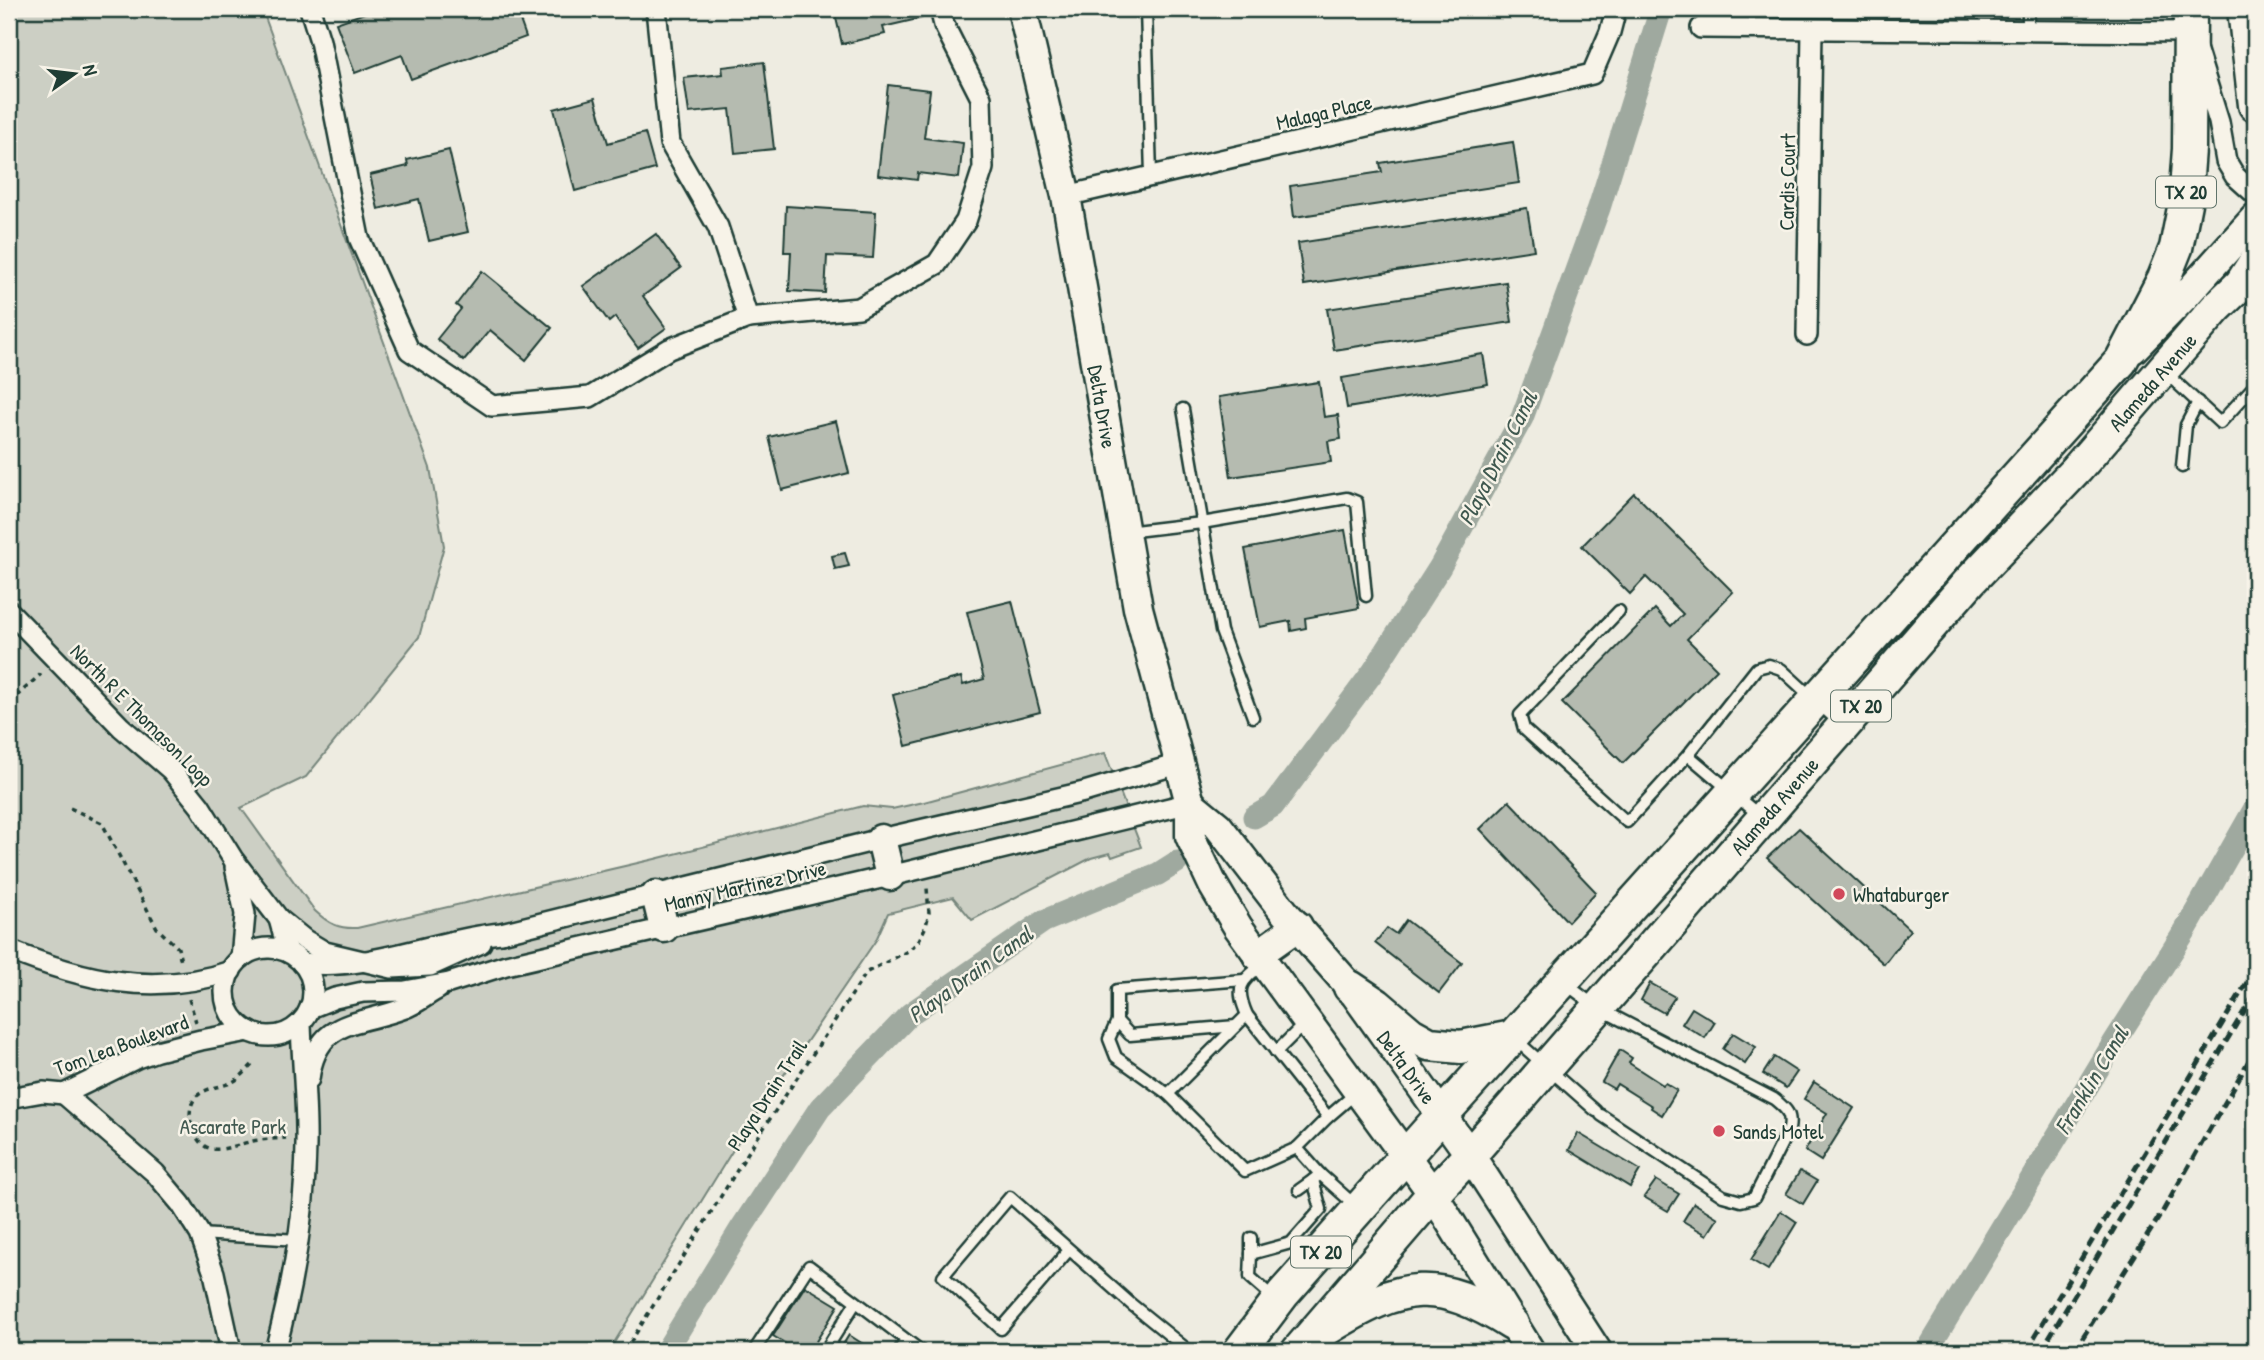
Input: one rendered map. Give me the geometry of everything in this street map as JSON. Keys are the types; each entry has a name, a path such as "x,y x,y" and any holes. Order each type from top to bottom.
{"main road":[{"name":"Delta Drive","path":"1021,9 1066,196 1138,608 1190,803 1190,836 1255,966 1306,1022 1433,1194 1530,1351"},
{"path":"2244,9 2255,105"},
{"name":"Alameda Avenue","path":"2121,361 2164,278 2178,237 2185,203 2189,149 2191,20"},
{"name":"Alameda Avenue","path":"1240,1351 1278,1301 1405,1156 2121,361 2185,296 2255,218"},
{"name":"Alameda Avenue","path":"1302,1346 1970,581 2077,469 2216,308 2241,284 2255,262"},
{"name":"Delta Drive","path":"1190,803 1218,826 1350,987 1470,1154 1597,1351"},
{"path":"881,839 890,876"},
{"path":"656,895 664,928"},
{"path":"1255,966 1298,926"},
{"path":"1350,987 1377,1005 1411,1034 1429,1044 1461,1047 1513,1037"},
{"path":"1302,1346 1357,1310 1391,1294 1413,1290 1455,1295 1484,1307 1512,1324"}],"street":[{"path":"310,9 320,41 359,238 409,349 492,406 590,397 669,349 748,318 859,308 937,264 966,221 983,168 981,98 944,25 940,9"},
{"path":"656,9 670,143 718,227 748,318"},
{"name":"Malaga Place","path":"1066,196 1592,74 1610,32 1616,9"},
{"path":"1701,29 2028,30 2191,20 2219,122 2226,161 2235,176 2255,194"},
{"name":"Cardis Court","path":"1807,335 1812,29"},
{"name":"North R E Thomason Loop","path":"9,611 121,727 170,770 200,806 233,859 279,919 295,958"},
{"name":"Manny Martinez Drive","path":"295,958 322,965 362,961 477,935 501,933 1084,792 1178,764"},
{"name":"Manny Martinez Drive","path":"306,1015 335,998 363,992 405,991 449,983 506,965 1190,803"},
{"name":"North R E Thomason Loop","path":"233,859 244,914 236,964"},
{"path":"279,919 325,952 362,961"},
{"path":"9,950 66,971 156,986 185,983 236,964 264,948 295,958 313,984 306,1015 303,1208 289,1294 275,1351"},
{"path":"236,964 226,984 226,998 230,1012 238,1023 263,1036 276,1036 290,1031 306,1015"},
{"path":"305,1105 310,1069 316,1052 327,1036 344,1025 406,1008 449,983"},
{"name":"Tom Lea Boulevard","path":"9,1098 43,1092 64,1094 157,1051 249,1031"},
{"path":"64,1094 155,1173 181,1204 200,1234 214,1273 231,1351"}],"lane":[{"path":"1149,9 1151,175"},
{"path":"2028,9 2028,30"},
{"path":"2163,370 2220,423 2255,385"},
{"path":"2182,467 2186,425 2198,402"},
{"path":"1183,409 1221,631 1253,717"},
{"path":"1125,532 1202,523 1347,498 1357,502 1366,597"},
{"path":"1619,611 1520,715 1524,729 1627,822 1688,755 1756,668 1769,665 1781,670 1843,727"},
{"path":"1688,755 1763,819"},
{"path":"1255,966 1239,998 1247,1015 1328,1117"},
{"path":"1255,966 1117,990 1117,1021 1109,1040 1116,1057 1167,1094 1245,1176 1297,1148 1357,1091"},
{"path":"1513,1037 1598,1113 1723,1196 1741,1201 1754,1198 1789,1129 1791,1117 1787,1110 1774,1099 1598,1008 1563,981"},
{"path":"1167,1094 1247,1015"},
{"path":"1117,1021 1130,1035 1236,1026"},
{"path":"1276,1052 1306,1022"},
{"path":"1297,1148 1317,1177 1359,1209"},
{"path":"1299,1190 1317,1177"},
{"path":"1251,1254 1291,1243 1321,1209 1317,1177"},
{"path":"1069,1250 1001,1329 943,1276 1010,1197 1189,1351"},
{"path":"200,1234 298,1240"},
{"path":"1251,1238 1250,1277 1278,1301"},
{"path":"754,1351 809,1266 921,1351"},
{"path":"825,1351 856,1302"},
{"path":"899,1351 906,1340"}],"path":[{"path":"9,703 56,660"},
{"path":"70,808 102,823 157,928 178,948 182,971"},
{"name":"Playa Drain Trail","path":"625,1351 754,1143 867,972 910,950 919,940 929,913 924,868"},
{"path":"188,996 199,1031"},
{"path":"252,1065 236,1080 209,1089 196,1097 190,1118 194,1133 207,1147 219,1150 231,1149 253,1141 286,1139"}],"green space":[{"name":"Ascarate Park","path":"9,9 262,9 430,468 444,546 419,637 306,777 241,808 315,911 325,919 334,925 357,928 655,859 863,806 892,809 924,802 1105,753 1141,847 1112,857 1110,853 1091,858 972,920 953,897 888,913 876,940 736,1145 609,1351 9,1351"}],"building":[{"path":"376,9 516,9 526,37 411,79 402,55 355,73 336,23"},
{"path":"834,9 920,9 922,18 883,27 885,34 842,44"},
{"path":"764,62 774,149 735,153 730,109 689,113 684,78 723,74 722,67"},
{"path":"888,85 930,90 924,138 963,143 959,178 918,173 917,180 878,175"},
{"path":"595,98 608,143 645,133 655,169 575,191 554,109"},
{"path":"1513,142 1519,183 1294,217 1290,186 1382,172 1380,163"},
{"path":"449,150 468,232 429,241 419,199 378,209 370,175 408,166 407,160"},
{"path":"786,206 876,212 873,258 827,256 825,293 789,291 791,252 784,252"},
{"path":"1527,208 1534,250 1304,285 1298,243"},
{"path":"656,234 681,268 643,296 666,328 638,348 615,317 609,322 583,286"},
{"path":"482,271 552,328 526,360 490,330 464,361 437,339 461,309 456,305"},
{"path":"1506,282 1512,322 1334,350 1327,309"},
{"path":"1483,354 1488,384 1347,408 1342,378"},
{"path":"1319,382 1324,417 1338,415 1341,439 1328,441 1331,462 1231,477 1219,397"},
{"path":"836,421 849,473 782,490 769,437"},
{"path":"1634,493 1733,592 1687,639 1717,669 1623,763 1562,703 1655,609 1671,626 1683,614 1646,577 1630,594 1582,546"},
{"path":"1345,530 1359,608 1305,618 1306,628 1291,631 1290,621 1260,627 1245,549"},
{"path":"845,553 849,566 835,569 832,556"},
{"path":"1012,601 1040,712 906,746 893,695 961,677 963,685 984,679 967,612"},
{"path":"1509,801 1596,892 1568,922 1480,829"},
{"name":"Whataburger","path":"1799,828 1910,930 1884,964 1767,858"},
{"path":"1406,920 1462,963 1439,993 1375,943 1387,928 1396,934"},
{"path":"1650,983 1675,997 1664,1013 1641,1000"},
{"path":"1692,1008 1715,1022 1705,1038 1682,1024"},
{"path":"1733,1033 1756,1047 1745,1064 1723,1049"},
{"path":"1620,1050 1632,1058 1629,1063 1663,1085 1665,1083 1677,1090 1662,1115 1617,1084 1614,1089 1602,1082"},
{"path":"1774,1057 1797,1072 1786,1088 1763,1074"},
{"path":"1814,1082 1854,1108 1821,1161 1805,1151 1827,1113 1804,1099"},
{"path":"1578,1133 1640,1170 1630,1187 1569,1150"},
{"path":"1800,1171 1817,1181 1803,1204 1786,1194"},
{"path":"1656,1180 1679,1194 1668,1211 1644,1197"},
{"path":"1694,1203 1718,1218 1707,1235 1683,1221"},
{"path":"1781,1211 1797,1222 1768,1270 1751,1260"},
{"path":"805,1286 838,1306 810,1351 798,1351 773,1336"},
{"path":"849,1335 874,1351 839,1351"}],"waterway":[{"name":"Playa Drain Canal","path":"1254,817 1273,806 1373,672 1440,567 1522,418 1599,208 1661,9"},
{"name":"Franklin Canal","path":"1927,1351 2113,1044 2185,931 2255,808"},
{"name":"Playa Drain Canal","path":"666,1351 742,1227 820,1108 910,1014 1044,921 1158,874 1177,862"}],"railway":[{"path":"2026,1351 2255,969"},
{"path":"2041,1351 2255,993"},
{"path":"2074,1351 2163,1211 2255,1050"}],"place":[{"name":"Whataburger","path":"1839,894"},
{"name":"Sands Motel","path":"1719,1131"}]}
